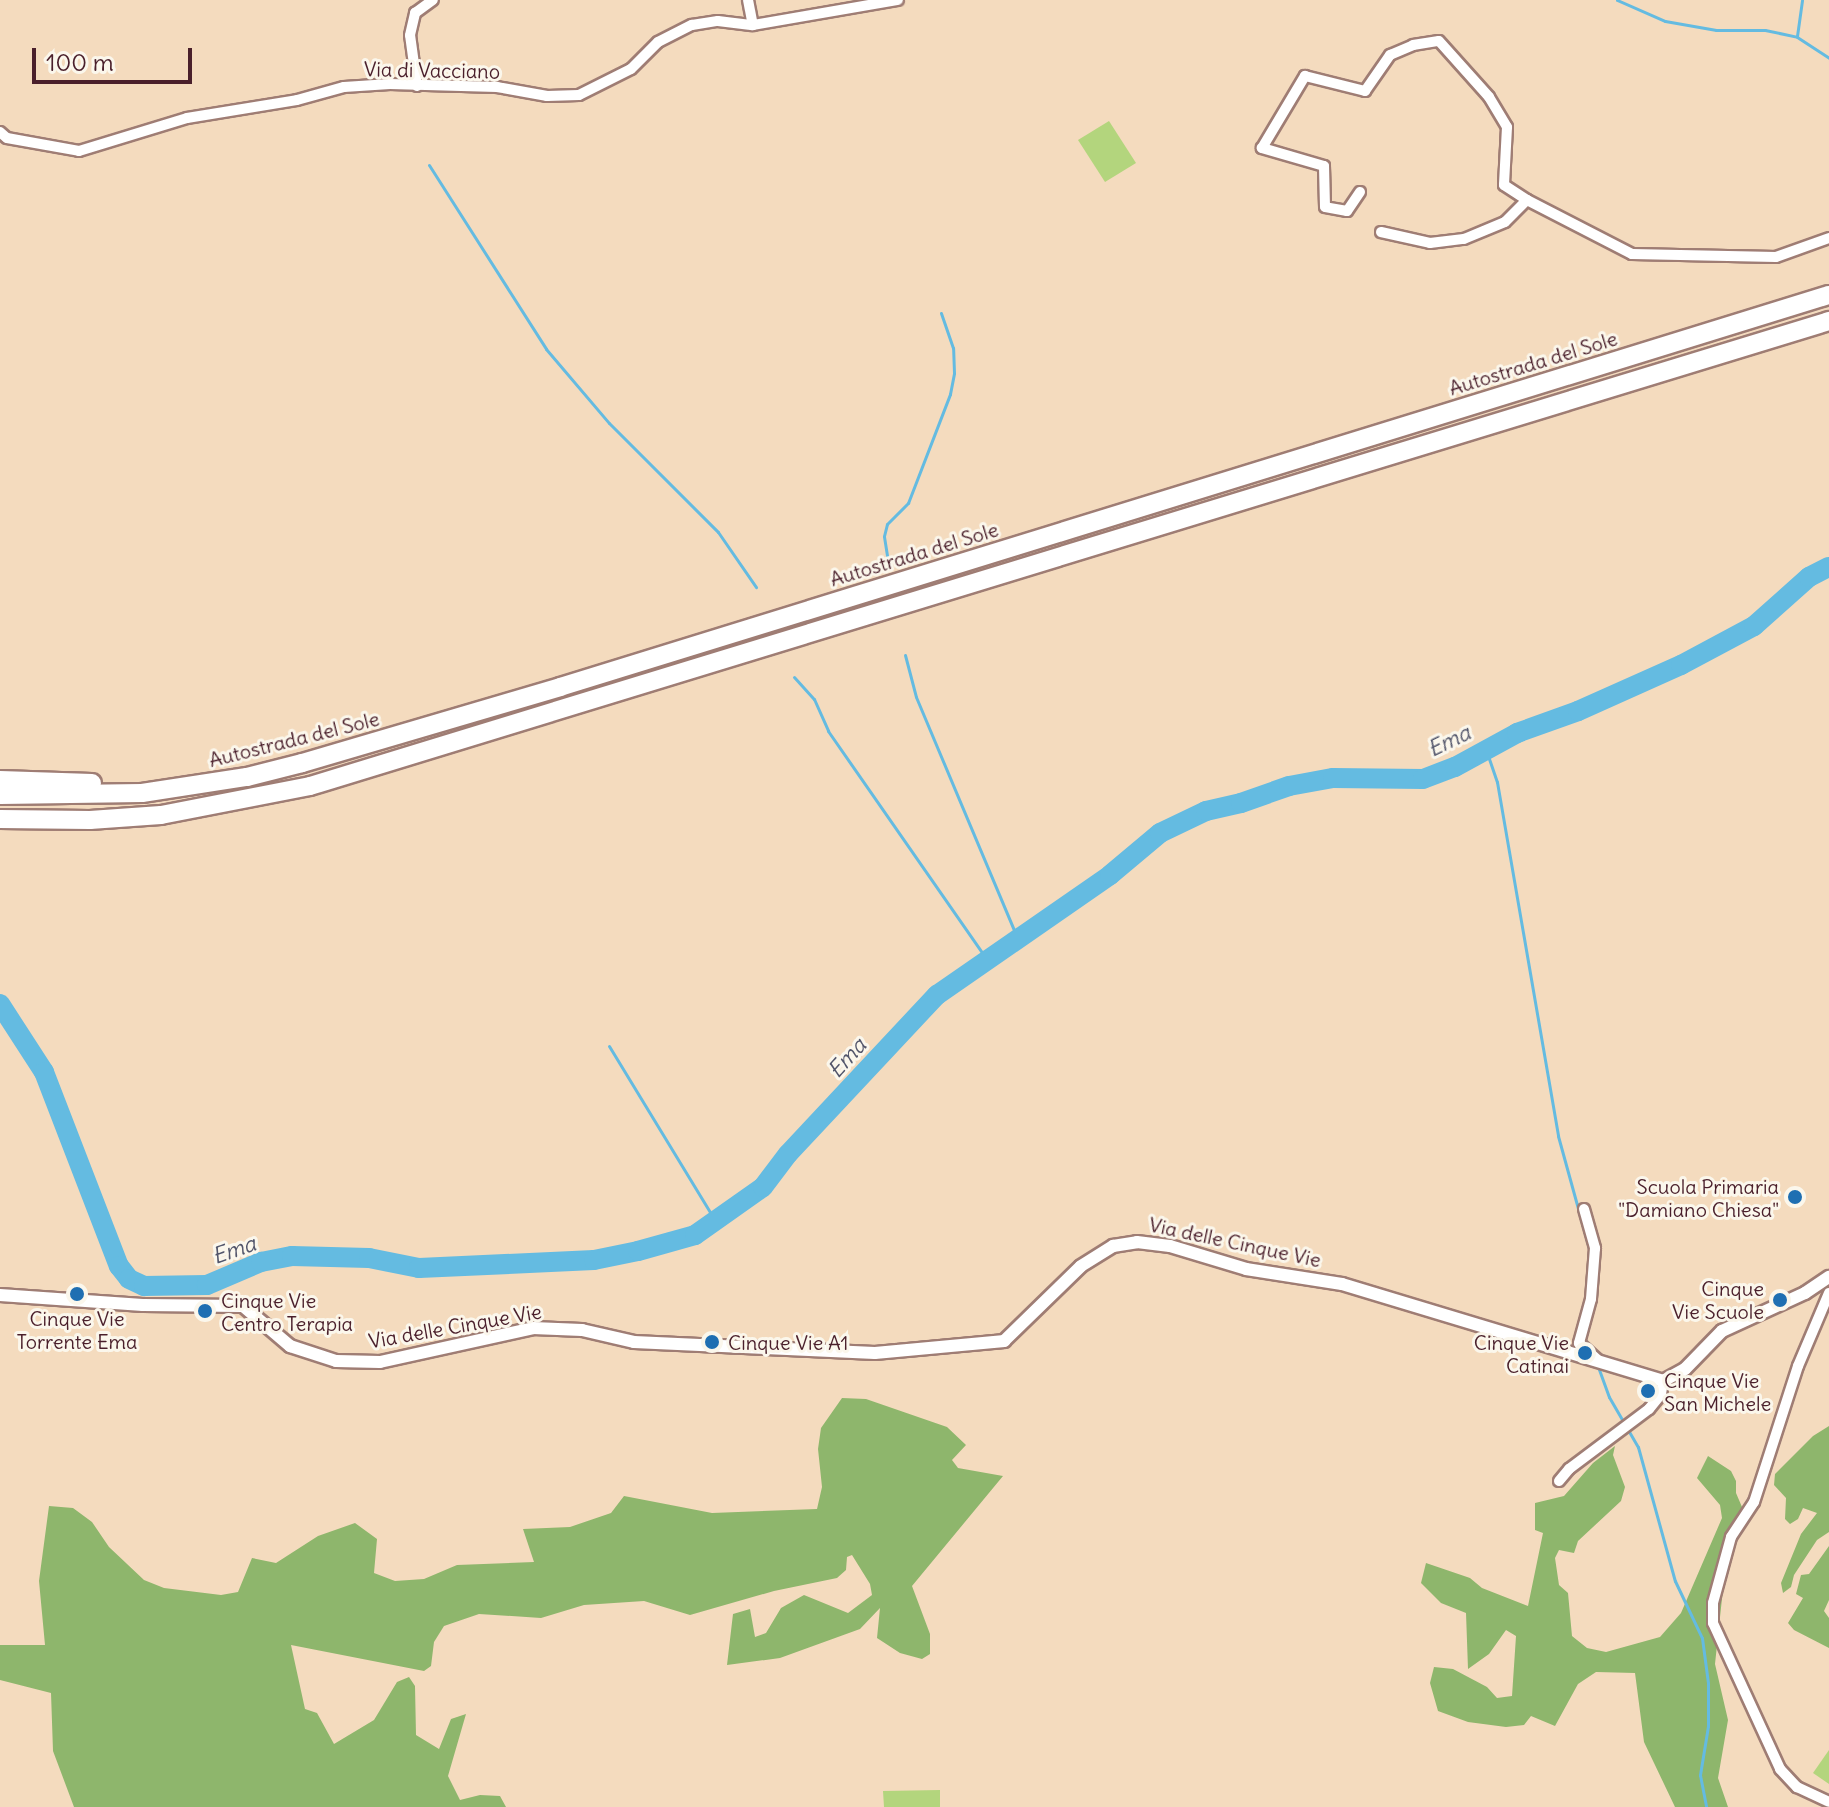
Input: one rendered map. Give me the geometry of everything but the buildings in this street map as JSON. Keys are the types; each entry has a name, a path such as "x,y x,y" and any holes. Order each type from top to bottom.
{"highway":[{"name":"Autostrada del Sole","path":"0,795 142,793 302,763 546,691 1829,295"},
{"path":"0,819 90,820 161,815 310,786 1829,321"},
{"path":"0,780 203,784"}],"street":[{"path":"417,86 410,35 415,13 433,0"},
{"path":"748,0 753,25"},
{"name":"Via di Vacciano","path":"0,132 7,138 79,151 187,118 297,100 344,87 497,87 547,96 579,95 631,69 658,42 692,25 718,21 753,25 898,0"},
{"path":"1360,192 1347,211 1325,207 1324,166 1262,148 1305,76 1365,91 1390,55 1413,45 1439,41 1489,97 1507,127 1504,185 1632,254 1776,257 1829,238"},
{"path":"1381,232 1430,243 1464,239 1505,222 1527,200"},
{"path":"1584,1209 1595,1248 1591,1299 1579,1343 1599,1362"},
{"name":"Via delle Cinque Vie","path":"0,1295 143,1305 243,1306 290,1346 336,1361 380,1362 533,1328 582,1330 634,1342 875,1353 1004,1341 1081,1266 1113,1246 1137,1242 1170,1246 1246,1269 1342,1284 1663,1381"},
{"path":"1559,1481 1569,1469 1649,1409 1661,1394 1663,1381 1685,1369 1722,1331 1805,1293 1829,1278"},
{"path":"1829,1293 1798,1366 1754,1502 1731,1537 1713,1603 1713,1623 1780,1769 1797,1787 1829,1802"}],"green space":[{"path":"1109,121 1136,163 1105,182 1078,140"},
{"path":"842,1398 866,1399 947,1427 966,1445 952,1460 958,1468 1003,1476 912,1586 930,1634 930,1654 922,1659 900,1653 877,1638 880,1608 860,1629 780,1658 727,1665 733,1614 750,1609 755,1637 766,1633 781,1608 804,1595 848,1613 872,1595 870,1584 852,1555 847,1557 846,1570 837,1578 774,1591 690,1615 644,1601 584,1605 541,1618 479,1614 444,1626 434,1642 431,1666 424,1671 291,1645 305,1709 317,1713 334,1744 374,1720 397,1682 409,1677 415,1686 416,1735 439,1749 451,1719 466,1714 448,1776 460,1800 480,1795 500,1796 506,1807 74,1807 53,1751 51,1693 0,1680 0,1645 45,1645 39,1581 49,1506 73,1508 92,1522 109,1547 144,1580 164,1588 221,1595 238,1592 252,1558 276,1563 318,1536 355,1523 377,1539 374,1573 395,1581 424,1579 457,1565 534,1562 523,1529 570,1527 611,1513 624,1496 712,1513 817,1509 822,1487 818,1449 821,1428"},
{"path":"1829,1426 1829,1532 1817,1540 1794,1575 1791,1587 1783,1593 1781,1583 1801,1534 1817,1513 1803,1508 1798,1519 1790,1524 1785,1519 1786,1498 1774,1485 1775,1474 1813,1436"},
{"path":"1615,1446 1613,1455 1625,1487 1621,1501 1578,1541 1574,1553 1559,1550 1555,1558 1559,1585 1568,1593 1572,1636 1587,1648 1606,1652 1660,1637 1681,1613 1722,1518 1720,1505 1697,1478 1708,1456 1731,1471 1736,1481 1736,1493 1742,1507 1742,1530 1733,1548 1723,1589 1715,1664 1728,1720 1718,1778 1728,1807 1675,1807 1644,1742 1635,1673 1596,1672 1578,1684 1555,1726 1531,1716 1524,1725 1506,1727 1468,1722 1438,1711 1430,1683 1434,1667 1453,1669 1487,1687 1497,1698 1512,1696 1516,1636 1506,1630 1489,1654 1468,1669 1466,1613 1441,1603 1421,1583 1426,1563 1470,1578 1482,1588 1528,1606 1543,1533 1535,1530 1535,1503 1564,1496 1593,1463"},
{"path":"1829,1546 1829,1600 1824,1611 1829,1618 1829,1648 1794,1630 1788,1623 1803,1598 1796,1594 1801,1575 1809,1574"},
{"path":"1829,1750 1829,1784 1813,1773"},
{"path":"940,1790 940,1807 884,1807 883,1791"}],"waterway":[{"path":"1617,0 1665,21 1716,30 1765,30 1797,37 1829,58"},
{"path":"1797,36 1802,0"},
{"path":"429,165 546,349 609,423 718,532 756,587"},
{"path":"889,568 884,536 887,524 908,503 950,394 954,373 953,348 941,313"},
{"name":"Ema","path":"0,1004 44,1072 119,1266 129,1279 144,1286 207,1285 261,1262 292,1256 369,1258 419,1268 594,1260 638,1251 695,1235 763,1187 788,1154 937,995 1110,875 1160,833 1206,811 1241,803 1289,786 1333,778 1423,779 1455,767 1517,733 1578,711 1681,665 1754,626 1809,577 1829,567"},
{"path":"905,655 916,697 1018,940"},
{"path":"794,677 814,699 828,731 986,958"},
{"path":"1486,750 1497,782 1558,1136 1590,1252"},
{"path":"609,1046 716,1222"},
{"path":"1597,1364 1609,1397 1638,1447 1675,1581 1702,1638 1708,1683 1708,1726 1700,1775 1706,1807"}],"place":[{"name":"Scuola Primaria \"Damiano Chiesa\"","path":"1795,1197"},
{"name":"Cinque Vie Torrente Ema","path":"77,1294"},
{"name":"Cinque Vie Scuole","path":"1780,1300"},
{"name":"Cinque Vie Centro Terapia","path":"205,1311"},
{"name":"Cinque Vie A1","path":"712,1342"},
{"name":"Cinque Vie Catinai","path":"1585,1353"},
{"name":"Cinque Vie San Michele","path":"1648,1391"}]}
